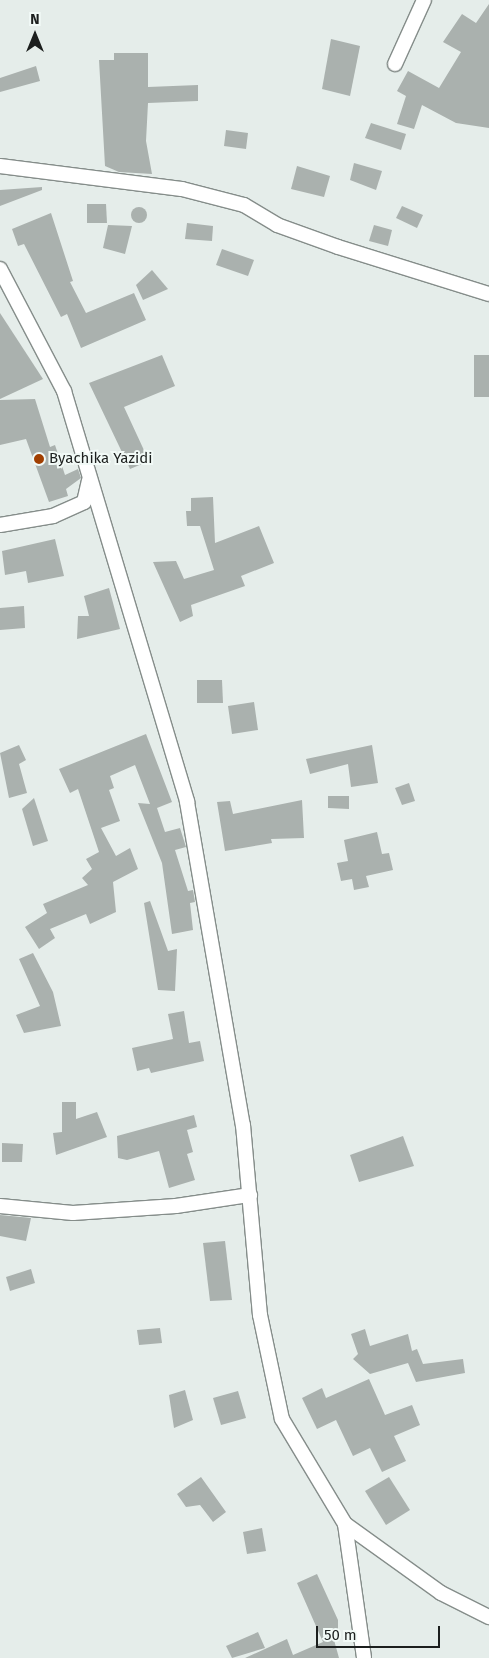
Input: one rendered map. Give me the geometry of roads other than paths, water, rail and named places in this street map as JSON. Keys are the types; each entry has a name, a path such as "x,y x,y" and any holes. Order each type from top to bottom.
{"street":[{"path":"395,64 424,0"},
{"path":"0,166 182,190 244,205 277,225 338,247 489,294"},
{"path":"2,275 64,391 187,802 243,1125 260,1314 282,1419 345,1524 364,1658"},
{"path":"0,525 53,516 84,502 90,478"},
{"path":"0,1206 73,1213 176,1206 250,1195"},
{"path":"345,1524 440,1592 489,1617"}],"place":[{"name":"Byachika Yazidi","path":"39,459"}]}
